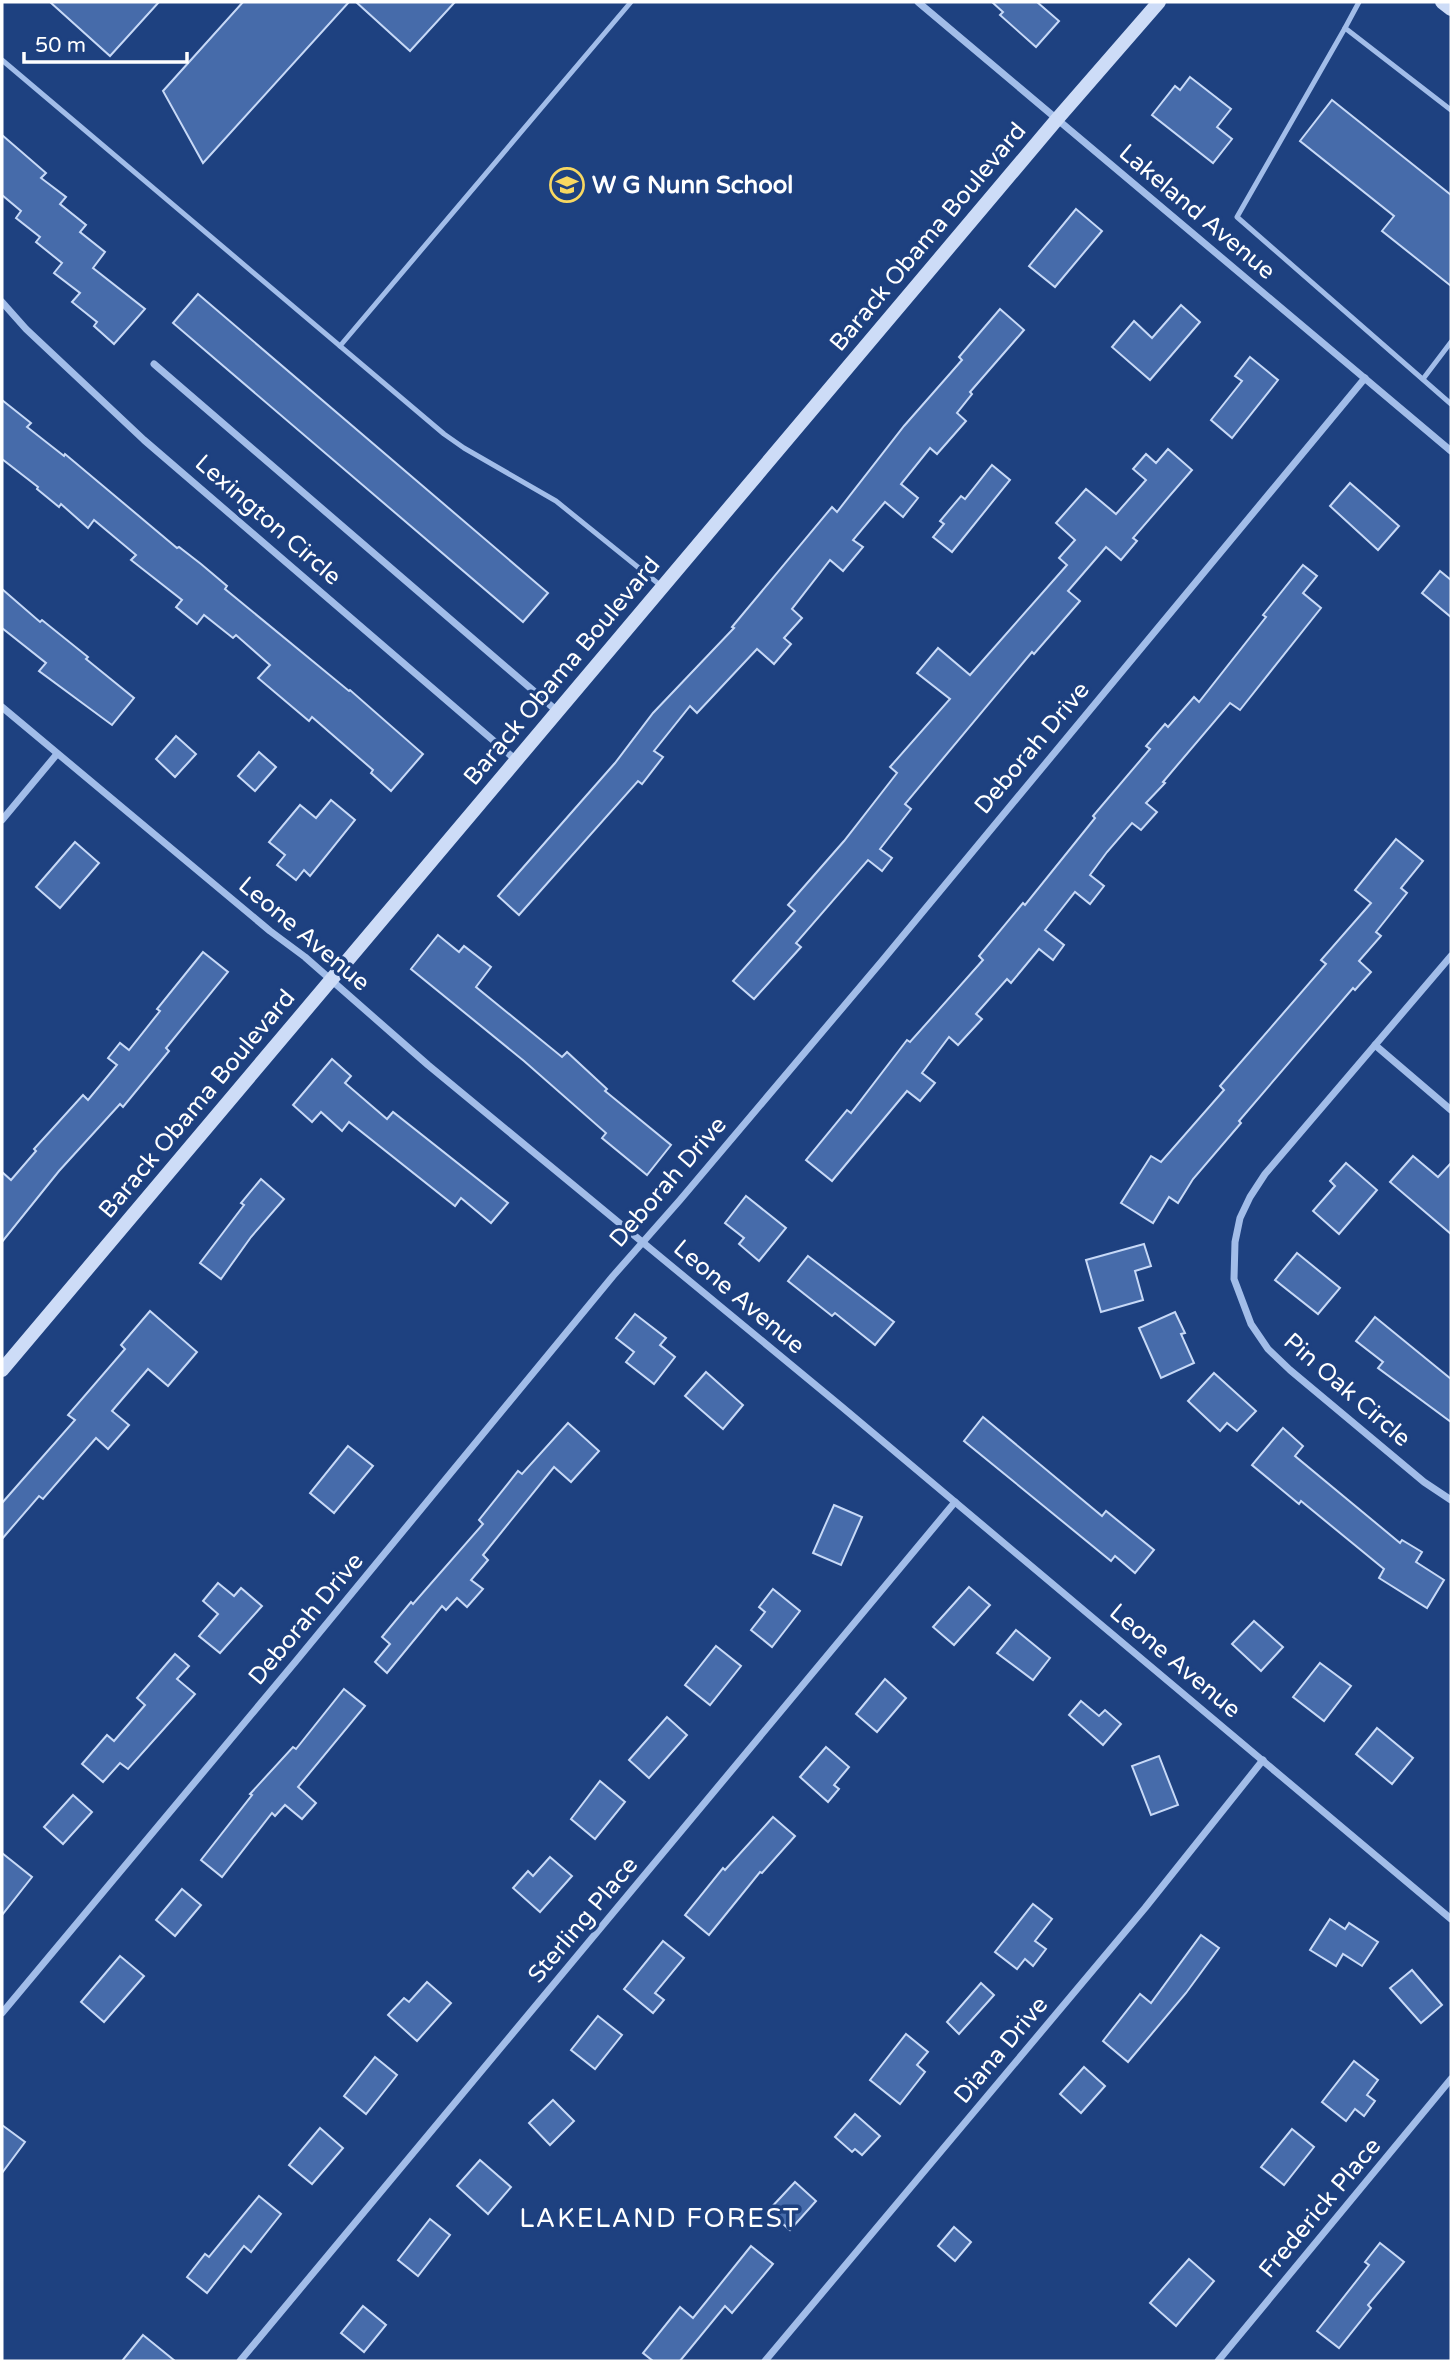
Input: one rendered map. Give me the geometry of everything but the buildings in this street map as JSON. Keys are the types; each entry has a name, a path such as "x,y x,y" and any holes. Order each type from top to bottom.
{"main road":[{"name":"Barack Obama Boulevard","path":"2,1370 1058,118 1159,2"},
{"path":"1442,2 1451,9"}],"street":[{"name":"Lakeland Avenue","path":"918,2 1451,452"},
{"name":"Lexington Circle","path":"2,302 81,382 144,440 516,760"},
{"path":"154,364 557,712"},
{"name":"Deborah Drive","path":"2,2013 642,1242 882,961 1365,378"},
{"name":"Leone Avenue","path":"2,707 1451,1919"},
{"path":"2,820 57,754"},
{"name":"Pin Oak Circle","path":"1451,956 1265,1174 1240,1218 1235,1242 1234,1279 1251,1324 1268,1349 1424,1482 1451,1500"},
{"path":"1375,1045 1451,1110"},
{"name":"Sterling Place","path":"240,2361 955,1502"},
{"name":"Diana Drive","path":"765,2361 1145,1908 1263,1760"},
{"name":"Frederick Place","path":"1218,2361 1451,2079"}],"lane":[{"path":"340,346 631,2"},
{"path":"1359,2 1237,216 1451,404"},
{"path":"1345,28 1451,110"},
{"path":"2,60 444,434 556,500 663,587"},
{"path":"1423,379 1451,342"}],"place":[{"name":"W G Nunn School","path":"567,185"}],"district":[{"name":"LAKELAND FOREST","path":"660,2218"}]}
